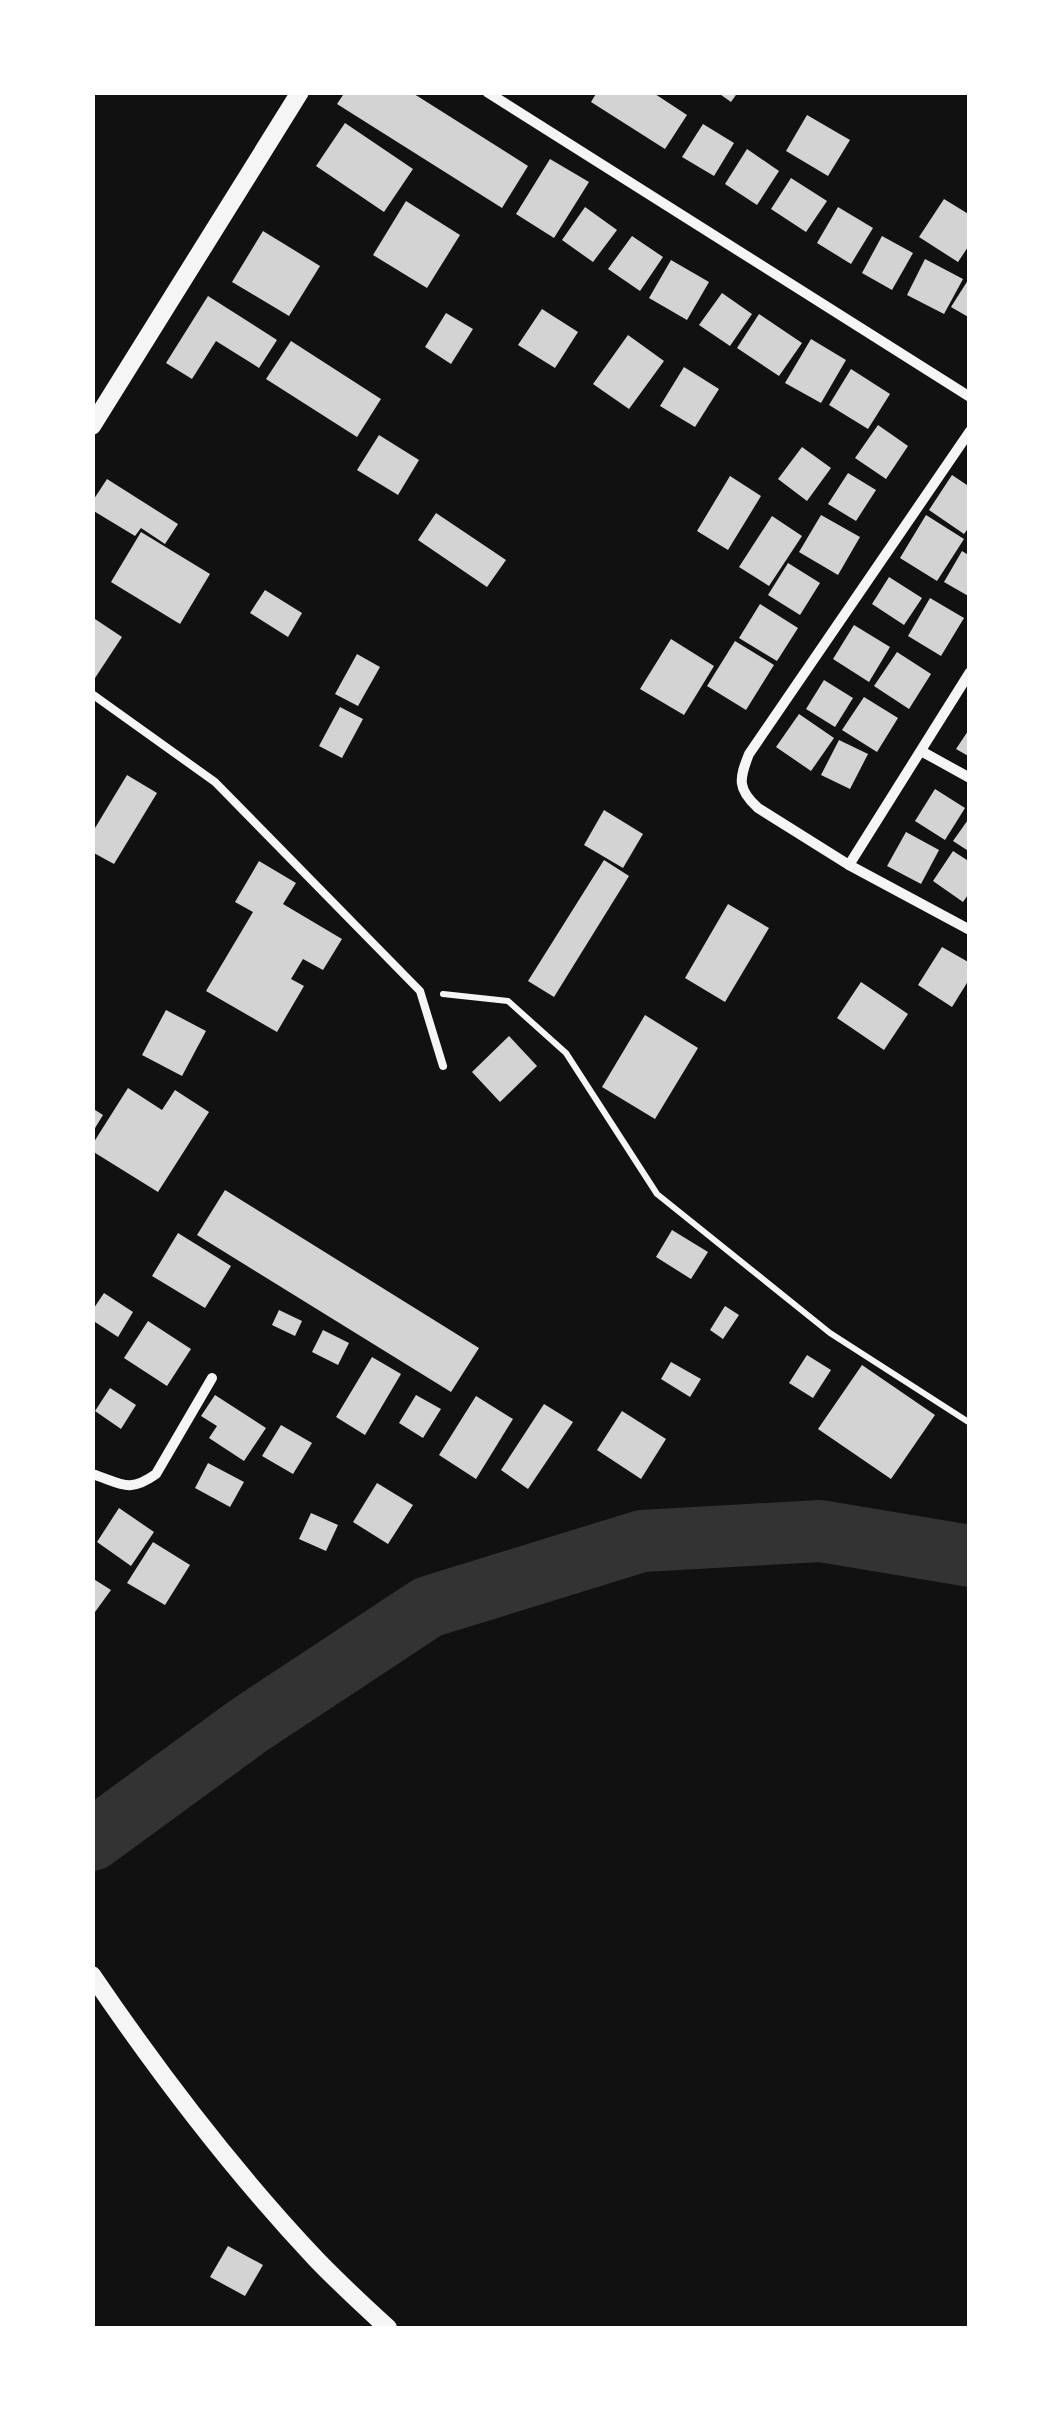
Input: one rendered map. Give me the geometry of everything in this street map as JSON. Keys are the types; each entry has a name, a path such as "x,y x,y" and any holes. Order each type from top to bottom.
{"street":[{"path":"92,426 300,92"},
{"path":"486,92 970,397"},
{"path":"970,432 749,754 741,784 746,798 758,808 849,865 970,930"},
{"path":"849,865 970,672"},
{"path":"921,751 970,778"},
{"path":"92,1474 126,1486 142,1484 156,1474 212,1378"},
{"path":"92,1974 194,2118 317,2260 388,2328"}],"lane":[{"path":"92,694 215,782 420,991 443,1066"}],"path":[{"path":"420,991 508,1001 566,1054 657,1194 830,1333 970,1423"}],"building":[{"path":"345,92 411,92 528,166 502,208 337,104"},
{"path":"597,92 652,92 687,115 665,149 591,102"},
{"path":"717,92 738,92 731,102"},
{"path":"807,115 850,140 828,176 786,151"},
{"path":"345,123 413,169 384,212 316,166"},
{"path":"703,124 734,143 714,176 682,157"},
{"path":"747,149 779,171 757,205 725,184"},
{"path":"550,159 589,182 554,238 516,214"},
{"path":"791,178 827,201 806,232 771,209"},
{"path":"944,199 970,215 970,244 958,262 919,237"},
{"path":"406,201 460,235 427,288 373,255"},
{"path":"585,207 617,230 593,262 562,240"},
{"path":"838,207 873,228 851,264 817,243"},
{"path":"263,231 320,266 289,316 232,282"},
{"path":"632,236 663,257 640,291 608,269"},
{"path":"882,236 913,253 892,290 862,273"},
{"path":"925,259 963,279 944,314 907,295"},
{"path":"671,260 709,282 687,320 649,298"},
{"path":"970,277 970,318 951,307"},
{"path":"722,293 752,314 730,346 699,325"},
{"path":"208,296 277,340 259,368 216,341 192,379 166,363"},
{"path":"542,309 578,332 555,368 518,345"},
{"path":"446,313 473,329 451,364 425,347"},
{"path":"759,314 802,343 779,376 737,348"},
{"path":"628,335 664,361 629,409 593,384"},
{"path":"811,339 846,360 821,403 785,383"},
{"path":"291,341 381,399 357,437 266,379"},
{"path":"684,367 719,389 695,427 660,406"},
{"path":"851,369 890,394 868,429 829,405"},
{"path":"878,425 908,446 886,479 855,458"},
{"path":"379,435 419,460 398,495 357,470"},
{"path":"802,447 831,468 807,501 778,479"},
{"path":"848,473 876,490 856,521 828,504"},
{"path":"952,475 970,487 970,526 964,534 929,510"},
{"path":"730,476 761,496 728,550 697,531"},
{"path":"107,479 178,524 165,544 141,528 135,536 92,510 92,502"},
{"path":"436,513 506,560 487,587 418,540"},
{"path":"821,515 860,537 838,575 799,552"},
{"path":"926,515 964,539 937,581 900,558"},
{"path":"772,516 802,536 769,586 739,567"},
{"path":"141,532 210,574 180,624 111,582"},
{"path":"962,551 970,556 970,597 944,582"},
{"path":"788,563 820,583 800,615 768,595"},
{"path":"889,577 922,598 904,625 872,604"},
{"path":"265,590 302,613 288,637 250,613"},
{"path":"930,598 964,618 941,656 908,636"},
{"path":"760,604 798,628 777,661 739,638"},
{"path":"92,617 122,637 95,678 92,676"},
{"path":"854,625 890,647 869,682 833,659"},
{"path":"671,639 714,666 684,715 640,689"},
{"path":"735,641 774,665 746,710 707,686"},
{"path":"897,652 931,674 909,709 874,686"},
{"path":"357,654 380,667 358,706 335,694"},
{"path":"824,680 853,698 835,727 806,709"},
{"path":"864,697 898,718 877,752 842,730"},
{"path":"340,707 363,719 342,758 319,746"},
{"path":"799,714 834,738 811,771 776,747"},
{"path":"970,728 970,757 956,749"},
{"path":"839,740 868,754 850,789 821,775"},
{"path":"127,775 157,793 114,864 92,852 92,833"},
{"path":"935,789 965,808 945,840 915,821"},
{"path":"604,810 643,834 623,868 584,845"},
{"path":"970,817 970,852 953,841"},
{"path":"906,832 939,850 921,884 887,866"},
{"path":"953,851 970,862 970,892 963,902 933,881"},
{"path":"604,860 629,876 554,997 528,981"},
{"path":"259,861 296,883 283,904 342,939 323,970 303,959 291,979 304,986 277,1032 206,991 253,912 235,902"},
{"path":"728,904 769,928 725,1002 685,978"},
{"path":"942,947 970,963 970,978 952,1007 918,985"},
{"path":"861,982 908,1014 884,1050 837,1018"},
{"path":"166,1010 206,1031 182,1076 142,1055"},
{"path":"645,1015 698,1048 655,1119 602,1087"},
{"path":"509,1036 537,1066 500,1102 472,1072"},
{"path":"128,1088 162,1110 175,1090 209,1112 158,1192 92,1151"},
{"path":"92,1108 103,1115 92,1133"},
{"path":"225,1190 479,1348 451,1392 197,1235"},
{"path":"672,1230 708,1252 691,1279 656,1257"},
{"path":"178,1233 231,1266 205,1308 152,1276"},
{"path":"104,1293 133,1312 118,1337 92,1320 92,1311"},
{"path":"725,1306 739,1315 723,1339 710,1330"},
{"path":"279,1310 302,1321 295,1336 272,1325"},
{"path":"148,1321 191,1349 167,1386 124,1358"},
{"path":"323,1330 349,1343 338,1365 312,1352"},
{"path":"807,1355 831,1370 813,1398 789,1383"},
{"path":"372,1357 401,1374 365,1435 336,1417"},
{"path":"671,1362 701,1379 690,1397 661,1379"},
{"path":"862,1365 935,1415 891,1479 818,1429"},
{"path":"110,1388 136,1405 121,1429 95,1411"},
{"path":"215,1395 266,1428 244,1461 209,1438 217,1426 201,1416"},
{"path":"416,1395 441,1409 423,1438 399,1423"},
{"path":"476,1396 513,1419 476,1479 439,1455"},
{"path":"544,1404 573,1422 528,1489 501,1470"},
{"path":"622,1411 666,1439 641,1479 597,1450"},
{"path":"281,1425 312,1443 293,1474 262,1456"},
{"path":"208,1463 244,1482 230,1507 195,1488"},
{"path":"377,1483 413,1505 388,1544 353,1522"},
{"path":"119,1508 154,1532 131,1566 97,1542"},
{"path":"311,1513 338,1525 326,1551 299,1539"},
{"path":"153,1542 190,1565 165,1605 127,1583"},
{"path":"92,1578 111,1590 95,1612 92,1610"},
{"path":"228,2246 263,2265 245,2296 210,2277"}],"waterway":[{"path":"92,1840 248,1726 428,1607 642,1541 820,1531 970,1556"}]}
